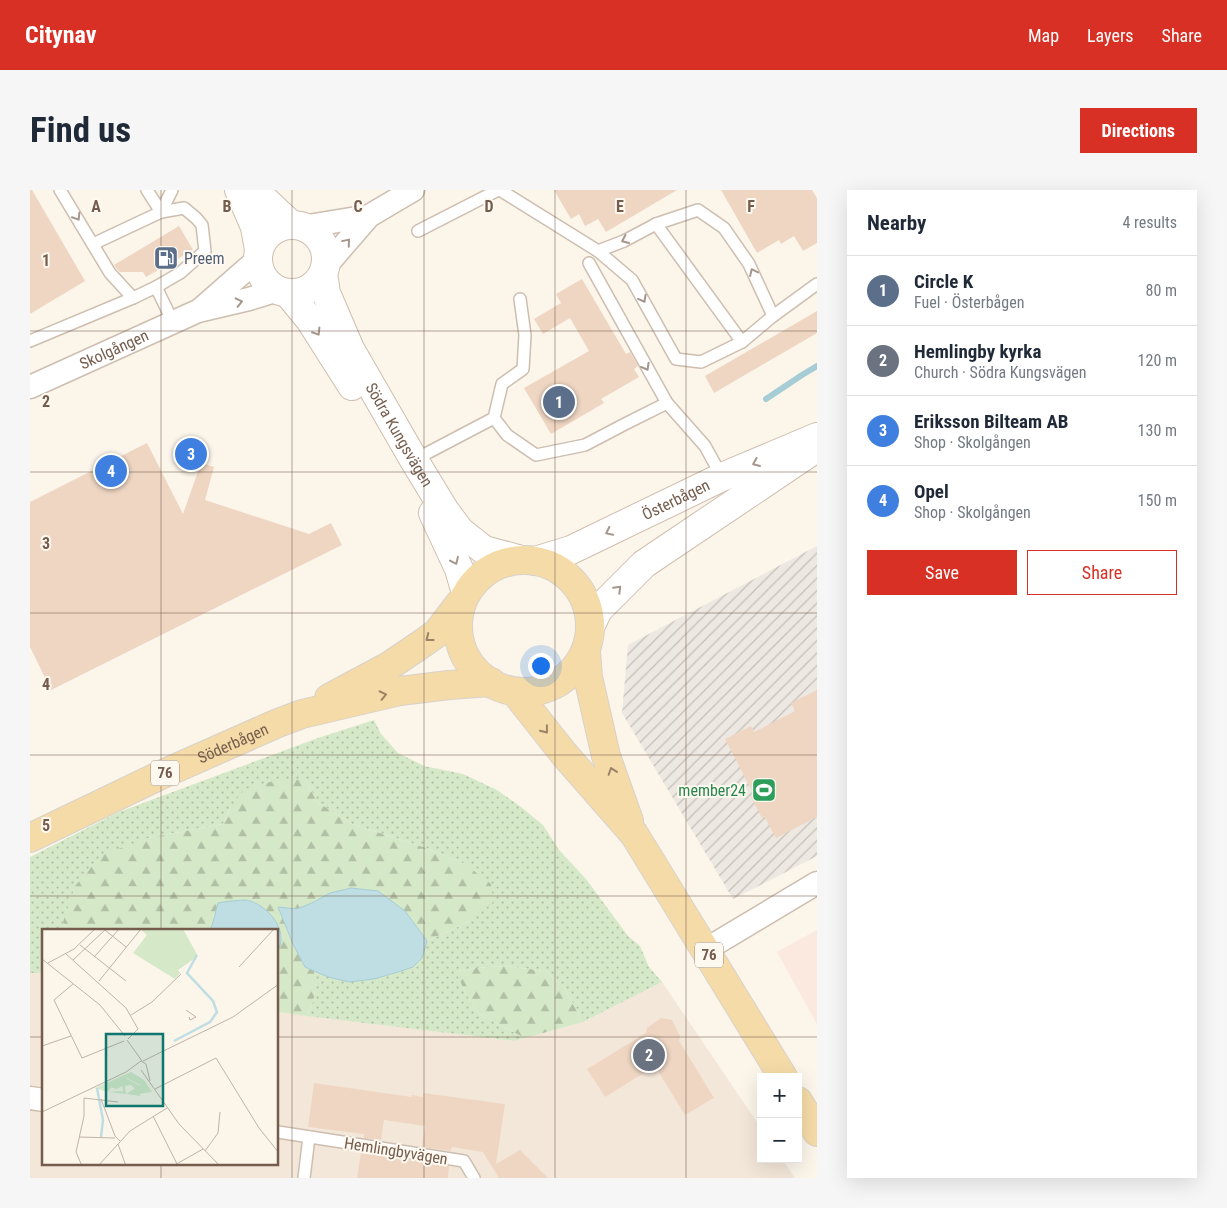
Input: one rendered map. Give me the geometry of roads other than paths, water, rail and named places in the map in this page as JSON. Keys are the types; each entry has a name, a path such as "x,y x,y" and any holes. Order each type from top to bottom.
{"main road":[{"path":"239,190 254,227 260,271 264,279 269,284 283,291 306,290 315,284 324,270 326,252 321,241 313,232 297,226 254,190"},
{"path":"259,254 263,241 271,232 279,227 297,226"},
{"name":"Södra Kungsvägen","path":"324,270 326,293 350,349 445,511 460,531 484,550 526,560"},
{"name":"Södra Kungsvägen","path":"283,291 310,320 434,515 459,569 463,597"},
{"name":"Österbågen","path":"526,560 571,550 722,477 817,437"},
{"name":"Österbågen","path":"588,640 598,610 644,564 817,448"},
{"path":"526,560 549,564 564,572 584,598 589,616 588,640 577,668 564,681 547,689 532,692 503,687 480,676 468,662 459,645 457,628 457,616 463,597 474,580 502,562 526,560"},
{"name":"Söderbågen","path":"302,714 389,666 437,633 463,597"},
{"name":"76","path":"588,640 588,677 606,756 634,834"},
{"name":"Söderbågen","path":"30,838 173,770 302,714 400,691 448,685 503,687"},
{"name":"76","path":"503,687 634,834 781,1073"},
{"path":"802,1108 817,1132"}],"street":[{"path":"324,270 369,216 412,190"},
{"path":"297,226 369,216"},
{"name":"Skolgången","path":"198,311 259,254"},
{"name":"Skolgången","path":"30,387 198,311 249,300 262,294 283,291"},
{"path":"705,950 817,883"}],"lane":[{"path":"60,190 110,274 133,298"},
{"path":"148,190 161,212"},
{"path":"161,212 172,190"},
{"path":"418,230 499,190 598,252 632,280 676,359 701,362 742,342 773,316 817,284"},
{"path":"30,341 156,287 180,273 205,252 202,225 184,208 161,212 93,244"},
{"path":"598,252 656,224 698,210 724,228 749,264 773,316"},
{"path":"656,224 742,342"},
{"path":"589,263 667,404 705,446 722,477"},
{"path":"156,287 173,322"},
{"path":"414,460 494,418 502,384 523,369 525,335 520,299"},
{"path":"494,418 507,435 536,455 585,445 667,404"},
{"name":"Hemlingbyvägen","path":"279,1132 464,1161 474,1178"},
{"path":"304,1178 309,1137"}],"water":[{"path":"351,888 378,891 405,911 427,941 422,958 413,967 374,979 349,982 328,977 305,967 293,944 278,907 297,909 330,893"},
{"path":"243,900 257,904 264,909 270,914 279,928 281,943 279,948 279,929 210,929 218,903"}],"waterway":[{"path":"766,399 817,366"}],"place":[{"name":"Preem","path":"166,258"},
{"name":"Circle K","path":"559,402"},
{"name":"Eriksson Bilteam AB","path":"191,454"},
{"name":"Opel","path":"111,471"},
{"name":"member24","path":"764,790"},
{"name":"Hemlingby kyrka","path":"649,1055"}]}
